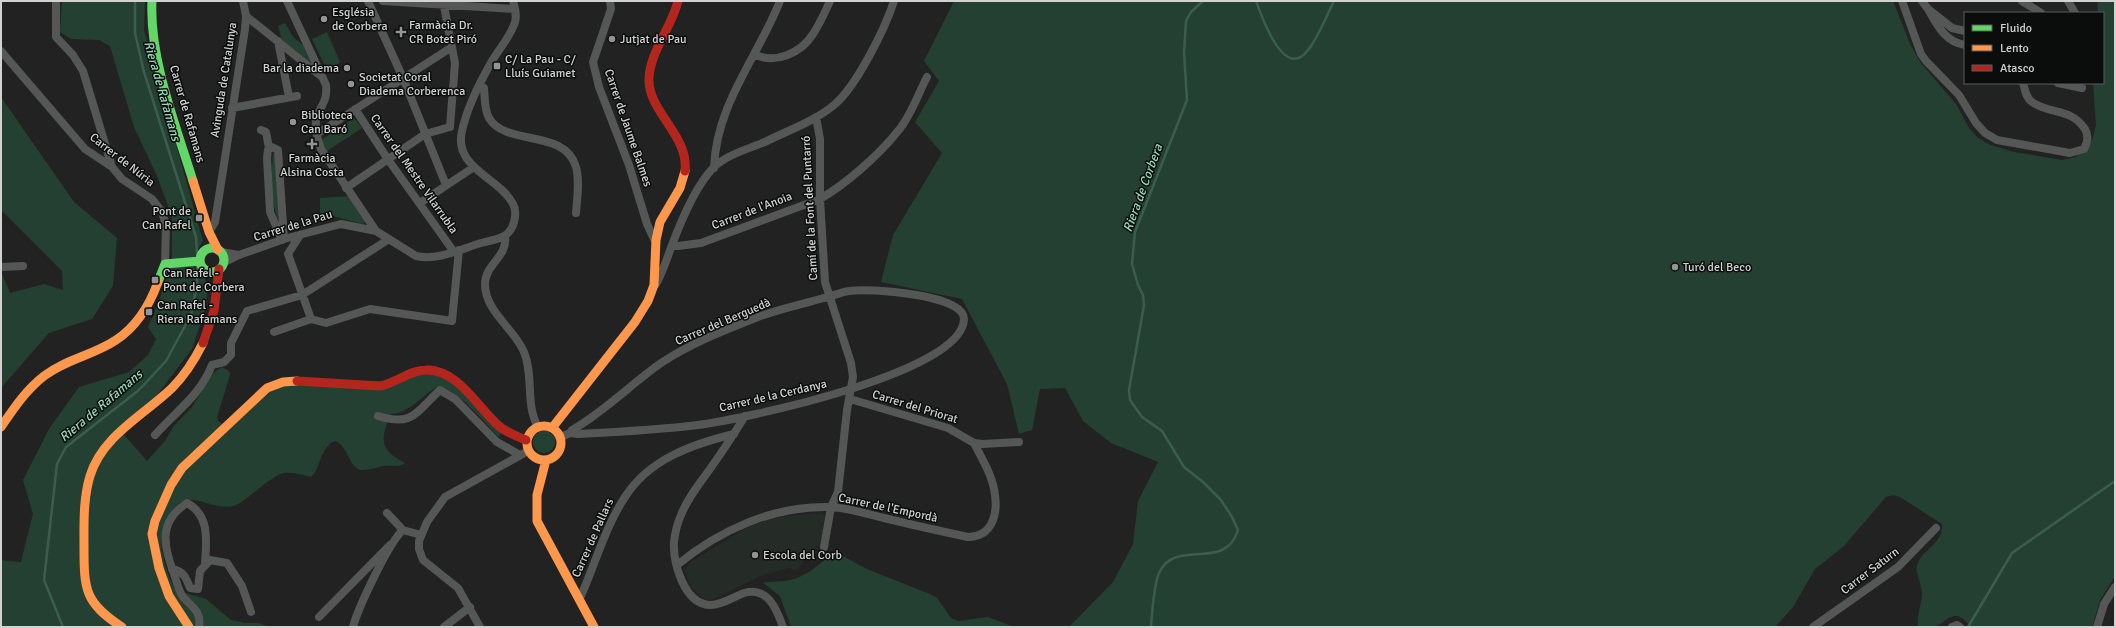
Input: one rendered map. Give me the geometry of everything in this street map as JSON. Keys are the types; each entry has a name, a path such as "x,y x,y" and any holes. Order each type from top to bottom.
{"street":[{"path":"56,1 56,37 73,55 83,71 112,167"},
{"name":"Carrer de Rafamans","path":"152,1 151,21 164,86 209,232 220,251 221,266"},
{"name":"Avinguda de Catalunya","path":"209,232 214,222 246,16 243,1"},
{"path":"287,1 324,79 327,96 316,121 317,134 321,149 376,231"},
{"path":"368,1 403,78 446,185"},
{"path":"383,1 514,5 514,24 480,85 464,123 462,145 474,167 507,195 514,204 515,217 505,236 506,243 504,251 492,263 486,273 485,291 490,305 524,352 528,366 532,414 538,427"},
{"name":"Carrer de Jaume Balmes","path":"610,1 611,9 593,62 599,87 629,165 655,241"},
{"path":"653,288 655,241 661,220 682,186 685,176 685,157 649,84 649,71 652,61 670,28 678,1"},
{"path":"714,168 714,158 728,105 780,1"},
{"path":"754,54 772,59 789,54 802,46 814,33 830,1"},
{"path":"552,428 640,316 660,276 691,203 714,168 726,158 816,117 833,106 844,94 867,58 894,1"},
{"path":"1902,1 1921,54 1959,95 1976,123 1985,133 1997,140 2070,153 2084,149 2088,140 2087,132 2079,121 2065,113 2047,109 2031,102 2026,96 2023,84"},
{"path":"1922,1 1943,34 1957,43 1964,45"},
{"path":"2022,1 2039,12"},
{"path":"2068,1 2074,12"},
{"path":"444,3 455,63 450,125"},
{"path":"1928,9 1952,28 1964,31"},
{"path":"246,16 324,79"},
{"path":"278,42 289,97"},
{"path":"317,134 452,47"},
{"name":"Carrer de Núria","path":"1,51 85,149 112,167 122,178 152,199 162,212 166,225 170,263"},
{"name":"Carrer de l'Anoia","path":"672,245 678,246 701,243 820,199 863,167 899,131 927,77"},
{"path":"2063,84 2082,88"},
{"path":"480,85 484,88 487,115 495,125 509,132 554,144 570,156 578,176 576,213"},
{"path":"232,108 297,96"},
{"name":"Carrer del Mestre Vilarrubla","path":"354,109 387,158 457,251"},
{"name":"Camí de la Font del Puntarró","path":"816,117 820,139 820,199 825,282 828,297 851,363 853,377 838,492 831,507 824,547"},
{"path":"346,188 387,158 425,134 450,125 464,123"},
{"path":"450,125 462,132"},
{"path":"261,130 266,132 269,148 267,173 270,212 283,240"},
{"path":"269,148 275,147 278,150 283,240"},
{"path":"420,203 474,167"},
{"path":"646,217 654,221 661,220"},
{"name":"Carrer de la Pau","path":"221,266 238,255 283,240 341,224 376,231 416,256 422,257 457,251 505,236"},
{"name":"Carrer de Rafamans","path":"204,261 209,232"},
{"path":"300,235 288,254 311,319"},
{"path":"155,434 194,397 204,382 212,365 224,362 231,355 231,344 247,311 302,296 389,238"},
{"path":"204,261 213,248 220,251"},
{"name":"Carrer de la Pau","path":"220,251 238,255"},
{"path":"274,332 311,319 326,323 370,309 452,321 457,251"},
{"path":"204,261 216,284"},
{"path":"1,427 25,392 45,375 65,363 115,341 130,329 152,298 170,263 204,261 221,266 216,284 215,302 208,329 188,368 175,386 123,429 106,446 94,463 88,478 84,511 85,574 87,595 97,610 122,627"},
{"path":"1,267 24,266"},
{"name":"Carrer del Berguedà","path":"574,432 661,363 685,349 760,316 848,291 875,290 905,294 952,304 963,312 964,316"},
{"name":"Carrer de la Cerdanya","path":"560,437 574,432 698,425 822,399 852,389 939,352 958,335 963,326 964,316"},
{"path":"189,627 169,596 159,568 152,534 155,521 171,485 182,468 268,388 283,382 291,381 386,385 416,371 429,370 449,377 464,388 495,424 507,434 526,440"},
{"path":"378,416 391,420 402,421 413,417 440,390 455,399 497,442 536,458 546,460 555,456 561,447 560,437 552,428 542,426 538,427 530,432 526,440 524,453"},
{"name":"Carrer del Priorat","path":"850,399 948,428 974,443 1019,442"},
{"path":"745,416 681,513 674,541 677,566 686,588 694,599 701,603 717,604 745,593 756,593 766,597 776,606 783,627"},
{"name":"Carrer de Pallars","path":"580,598 617,510 639,479 660,462 681,451 734,434"},
{"name":"Carrer de l'Empordà","path":"677,566 714,540 757,518 771,513 795,509 831,507 968,537 978,537 984,534 993,521 996,496 988,472 974,443"},
{"path":"480,627 470,607 454,584 423,560 419,546 421,535 437,506 445,497 524,453"},
{"path":"546,460 537,495 537,521 580,598 594,627"},
{"path":"199,627 200,620 197,610 183,596 172,569 165,546 166,531 171,520 187,503 196,508 204,521 206,531 205,565"},
{"path":"388,513 403,530 421,535"},
{"name":"Carrer Saturn","path":"1813,627 1898,568 1936,528"},
{"path":"353,627 358,610 391,544 403,530"},
{"path":"319,617 387,546 391,544"},
{"path":"172,569 179,570 184,574 190,588 198,589 200,571 210,560 227,563 242,586 251,612"},
{"path":"2097,627 2104,604 2115,587"},
{"path":"444,627 470,607"},
{"path":"1952,627 1960,627"}],"shaded area":[{"name":"Escola del Corb","path":"822,513 825,517 821,542 796,570 789,568 763,575 711,600 702,598 690,585 685,570 689,563 751,525 778,517"}],"green space":[{"path":"62,1 145,1 144,30 203,241 195,254 194,268 203,275 208,284 206,308 192,349 157,395 118,428 147,461 165,441 173,427 192,407 213,373 222,367 229,371 230,375 217,417 218,421 224,425 263,387 385,381 431,365 504,425 499,437 461,399 444,388 437,387 409,408 391,414 385,430 384,443 390,453 405,463 402,465 384,466 365,470 358,469 352,463 344,448 336,441 332,442 324,451 314,474 311,477 284,473 267,482 242,502 230,507 219,506 196,500 184,501 177,505 166,521 162,531 161,541 164,561 175,590 206,599 231,620 245,623 259,623 269,627 1,627 1,560 21,562 33,514 23,480 49,429 79,387 129,372 148,355 156,339 148,327 159,302 172,257 172,217 157,176 134,127 110,46 99,40 71,39 60,32"},
{"path":"954,1 1893,1 1911,46 1920,62 1956,104 1969,128 1977,137 1988,144 2014,152 2062,160 2076,157 2092,141 2096,125 2093,84 2104,84 2104,12 2098,12 2097,1 2115,1 2115,576 2100,600 2092,627 1971,627 1965,620 1956,616 1947,619 1934,627 1918,627 1922,593 1917,566 1919,560 1940,537 1942,524 1900,497 1893,495 1886,497 1844,546 1815,569 1793,607 1775,627 1069,627 1113,582 1133,544 1138,501 1158,462 1111,443 1083,421 1065,388 1040,389 1032,430 1019,434 1007,384 962,299 881,282 893,235 942,153 915,122 939,81 924,61"},
{"path":"285,23 293,37 303,45 312,64 282,40 278,26"},
{"path":"327,32 340,62 338,66 327,70 312,39"},
{"path":"1,97 74,202 117,238 113,286 92,319 49,333 1,388 1,271 10,293 44,284 63,290 62,271 1,210"},
{"path":"354,118 362,128 327,151 320,141"},
{"path":"275,152 279,222 274,206 272,188 273,154"},
{"path":"349,196 366,221 363,224 333,216 320,221 320,198"},
{"path":"544,431 552,434 555,442 552,450 544,453 536,450 533,442 536,434"},
{"path":"835,552 867,569 930,594 937,598 951,618 958,621 988,617 1014,627 791,627 780,596 763,583 792,580 806,574"}],"waterway":[{"name":"Riera de Rafamans","path":"135,1 135,33 144,72 196,237 197,257"},
{"name":"Riera de Corbera","path":"1151,627 1157,578 1166,563 1176,557 1212,553 1222,550 1232,543 1238,530 1221,500 1203,482 1184,467 1162,431 1142,417 1130,400 1129,390 1144,305 1143,295 1138,285 1132,264 1135,232 1187,100 1184,53 1186,21 1191,12 1203,1"},
{"name":"Riera de Corbera","path":"1256,1 1263,20 1275,44 1283,53 1291,58 1299,58 1312,45 1334,1"},
{"name":"Riera de Rafamans","path":"63,627 44,580 57,464 66,447 139,390 166,361 191,315 197,285 197,264"},
{"path":"1968,627 2012,553 2115,481"}],"traffic: fast":[{"path":"152,1 152,23 159,68 193,181"},
{"path":"212,248 217,249 223,255 224,260 223,265 217,271 212,272 207,271 201,265 200,260 201,255 207,249 212,248"},
{"path":"158,282 165,264 200,261"}],"traffic: slow":[{"path":"552,428 635,322 648,301 654,285 656,240 660,222 680,188 685,171"},
{"path":"193,181 209,232 218,250"},
{"path":"1,427 26,393 44,376 61,365 99,350 116,340 130,329 142,314 151,299 158,282"},
{"path":"122,627 100,610 94,603 86,585 84,562 84,521 86,494 90,476 104,449 125,427 177,383 197,355 203,343"},
{"path":"189,627 169,596 159,568 152,534 155,521 171,485 182,468 267,388 283,382 297,381"},
{"path":"547,426 556,431 560,436 561,443 560,450 556,455 551,459 541,460 537,459 528,450 527,440 528,436 537,427 547,426"},
{"path":"546,460 537,495 537,521 594,627"}],"traffic: jam":[{"path":"678,1 675,11 653,59 649,79 650,91 655,102 681,146 685,158 685,171"},
{"path":"203,343 214,311 219,269"},
{"path":"297,381 380,386 414,372 426,370 437,371 458,383 502,428 526,440"}],"place":[{"name":"Església de Corbera","path":"324,19"},
{"name":"Farmàcia Dr. CR Botet Piró","path":"401,32"},
{"name":"Jutjat de Pau","path":"612,39"},
{"name":"C/ La Pau - C/ Lluís Guiamet","path":"497,66"},
{"name":"Bar la diadema","path":"347,68"},
{"name":"Societat Coral Diadema Corberenca","path":"351,84"},
{"name":"Biblioteca Can Baró","path":"293,122"},
{"name":"Farmàcia Alsina Costa","path":"312,144"},
{"name":"Pont de Can Rafel","path":"199,218"},
{"name":"Turó del Beco","path":"1675,267"},
{"name":"Can Rafel - Pont de Corbera","path":"155,280"},
{"name":"Can Rafel - Riera Rafamans","path":"149,312"},
{"name":"Escola del Corb","path":"755,555"}]}
